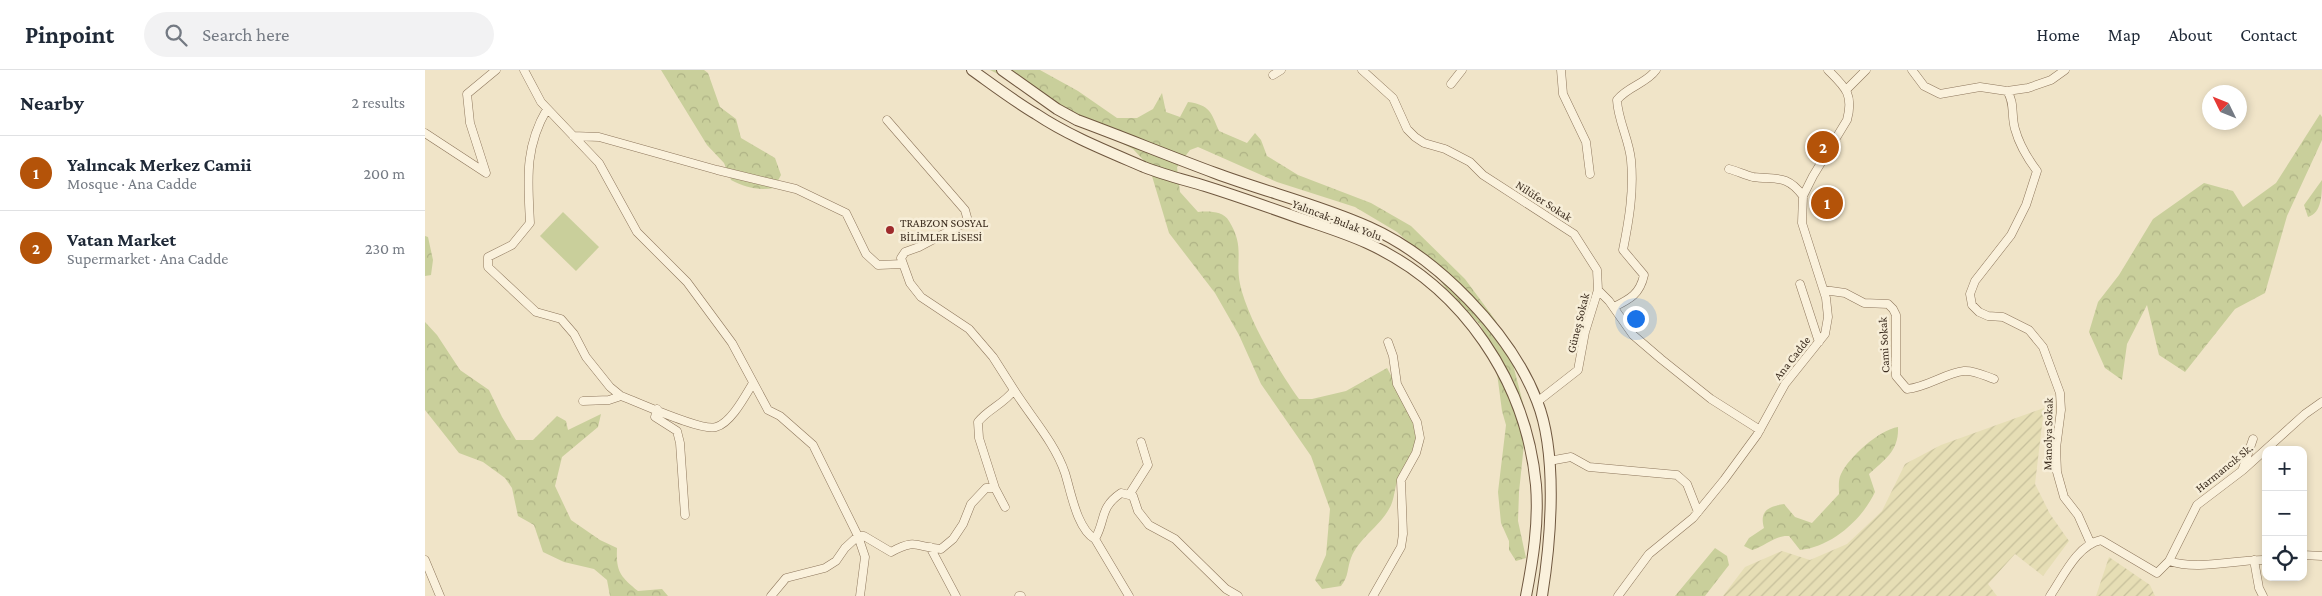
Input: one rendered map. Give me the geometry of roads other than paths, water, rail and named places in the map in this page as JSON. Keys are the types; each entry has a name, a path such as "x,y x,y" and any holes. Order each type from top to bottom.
{"main road":[{"name":"Yalıncak-Bulak Yolu","path":"973,70 1036,115 1057,127 1146,168 1368,243 1407,266 1453,301 1484,338 1501,368 1519,409 1528,437 1536,486 1536,515 1532,560 1525,596"},
{"name":"Yalıncak-Bulak Yolu","path":"1002,70 1057,109 1077,120 1216,174 1370,227 1407,248 1460,290 1484,315 1522,371 1537,402 1549,461 1551,510 1542,596"}],"street":[{"path":"425,133 486,173 470,123 467,94 495,70"},
{"path":"524,70 541,102 599,162 637,232 687,282 732,343 768,410 780,416 813,445 858,536 865,557 860,596"},
{"path":"1273,75 1281,70"},
{"name":"Nilüfer Sokak","path":"1362,70 1393,98 1407,129 1415,137 1424,143 1445,149 1470,162 1483,175 1574,234 1597,270 1598,290"},
{"path":"1451,84 1462,70"},
{"path":"1561,70 1563,94 1586,142 1590,174"},
{"path":"1613,307 1635,294 1642,286 1643,275 1623,250 1632,205 1631,161 1628,140 1618,116 1617,100 1623,92 1645,81 1656,70"},
{"path":"1828,70 1847,89 1866,70"},
{"path":"1912,70 1924,86 1940,94 1979,88 2007,91 2028,88 2051,80 2065,70"},
{"name":"Ana Cadde","path":"1618,596 1649,554 1698,512 1760,430 1785,384 1825,334 1828,317 1824,290 1802,223 1803,196 1847,120 1849,110 1847,89"},
{"name":"Manolya Sokak","path":"2007,91 2011,97 2015,128 2022,146 2037,171 2026,205 2011,235 1975,281 1969,294 1972,304 1979,312 1988,316 2003,318 2029,330 2043,346 2060,394 2061,410 2056,448 2057,472 2064,497 2078,516 2090,542"},
{"path":"547,109 541,118 528,158 530,223 512,246 488,257 488,267 537,312 561,319 574,334 586,357 610,387 621,396 698,426 716,428 731,416 753,383"},
{"path":"887,120 965,210 968,221 919,247 905,252 901,258 910,283 921,297 969,330 993,357 1045,435 1065,471 1075,510 1090,537 1095,539 1129,596"},
{"path":"573,136 599,137 717,170 796,189 846,213 866,254 878,264 903,264"},
{"path":"1729,169 1751,177 1786,180 1796,186 1803,196"},
{"path":"1800,284 1819,342"},
{"path":"1598,290 1633,335 1661,360 1711,399 1760,430"},
{"name":"Güneş Sokak","path":"1537,402 1579,370 1585,332 1598,290"},
{"name":"Cami Sokak","path":"1824,290 1845,293 1864,303 1887,304 1893,309 1896,315 1896,376 1907,389 1919,388 1964,371 1975,372 1994,379"},
{"path":"1373,596 1401,547 1403,534 1401,480 1416,453 1420,438 1417,422 1397,384 1393,356 1388,342"},
{"path":"1005,507 995,488 979,438 978,422 994,406 1007,399 1014,390"},
{"path":"583,401 609,400 621,396"},
{"name":"Harmancık Sk.","path":"2169,561 2197,505 2243,470 2305,414 2322,402"},
{"path":"657,409 655,417 677,431 680,443 685,515"},
{"path":"2243,470 2253,439"},
{"path":"1129,495 1148,465 1141,442"},
{"path":"1549,461 1571,457 1589,467 1677,475 1687,484 1698,512"},
{"path":"771,596 786,578 825,568 836,560 858,536 864,536 891,552 906,544 920,544 941,548 953,539 963,524 971,504 986,488 995,488"},
{"path":"1095,539 1099,532 1104,510 1111,500 1121,493 1133,496 1138,511 1149,525 1175,539 1226,589 1238,596"},
{"path":"2050,596 2075,559 2090,542 2101,540 2157,573 2169,561 2177,564 2195,564 2262,560"},
{"path":"930,547 956,596"},
{"path":"2307,555 2322,556"},
{"path":"425,560 440,596"},
{"path":"2254,560 2259,588 2263,596"}],"place":[{"name":"Vatan Market","path":"1823,147"},
{"name":"Yalıncak Merkez Camii","path":"1827,203"},
{"name":"TRABZON SOSYAL BİLİMLER LİSESİ","path":"890,230"}]}
